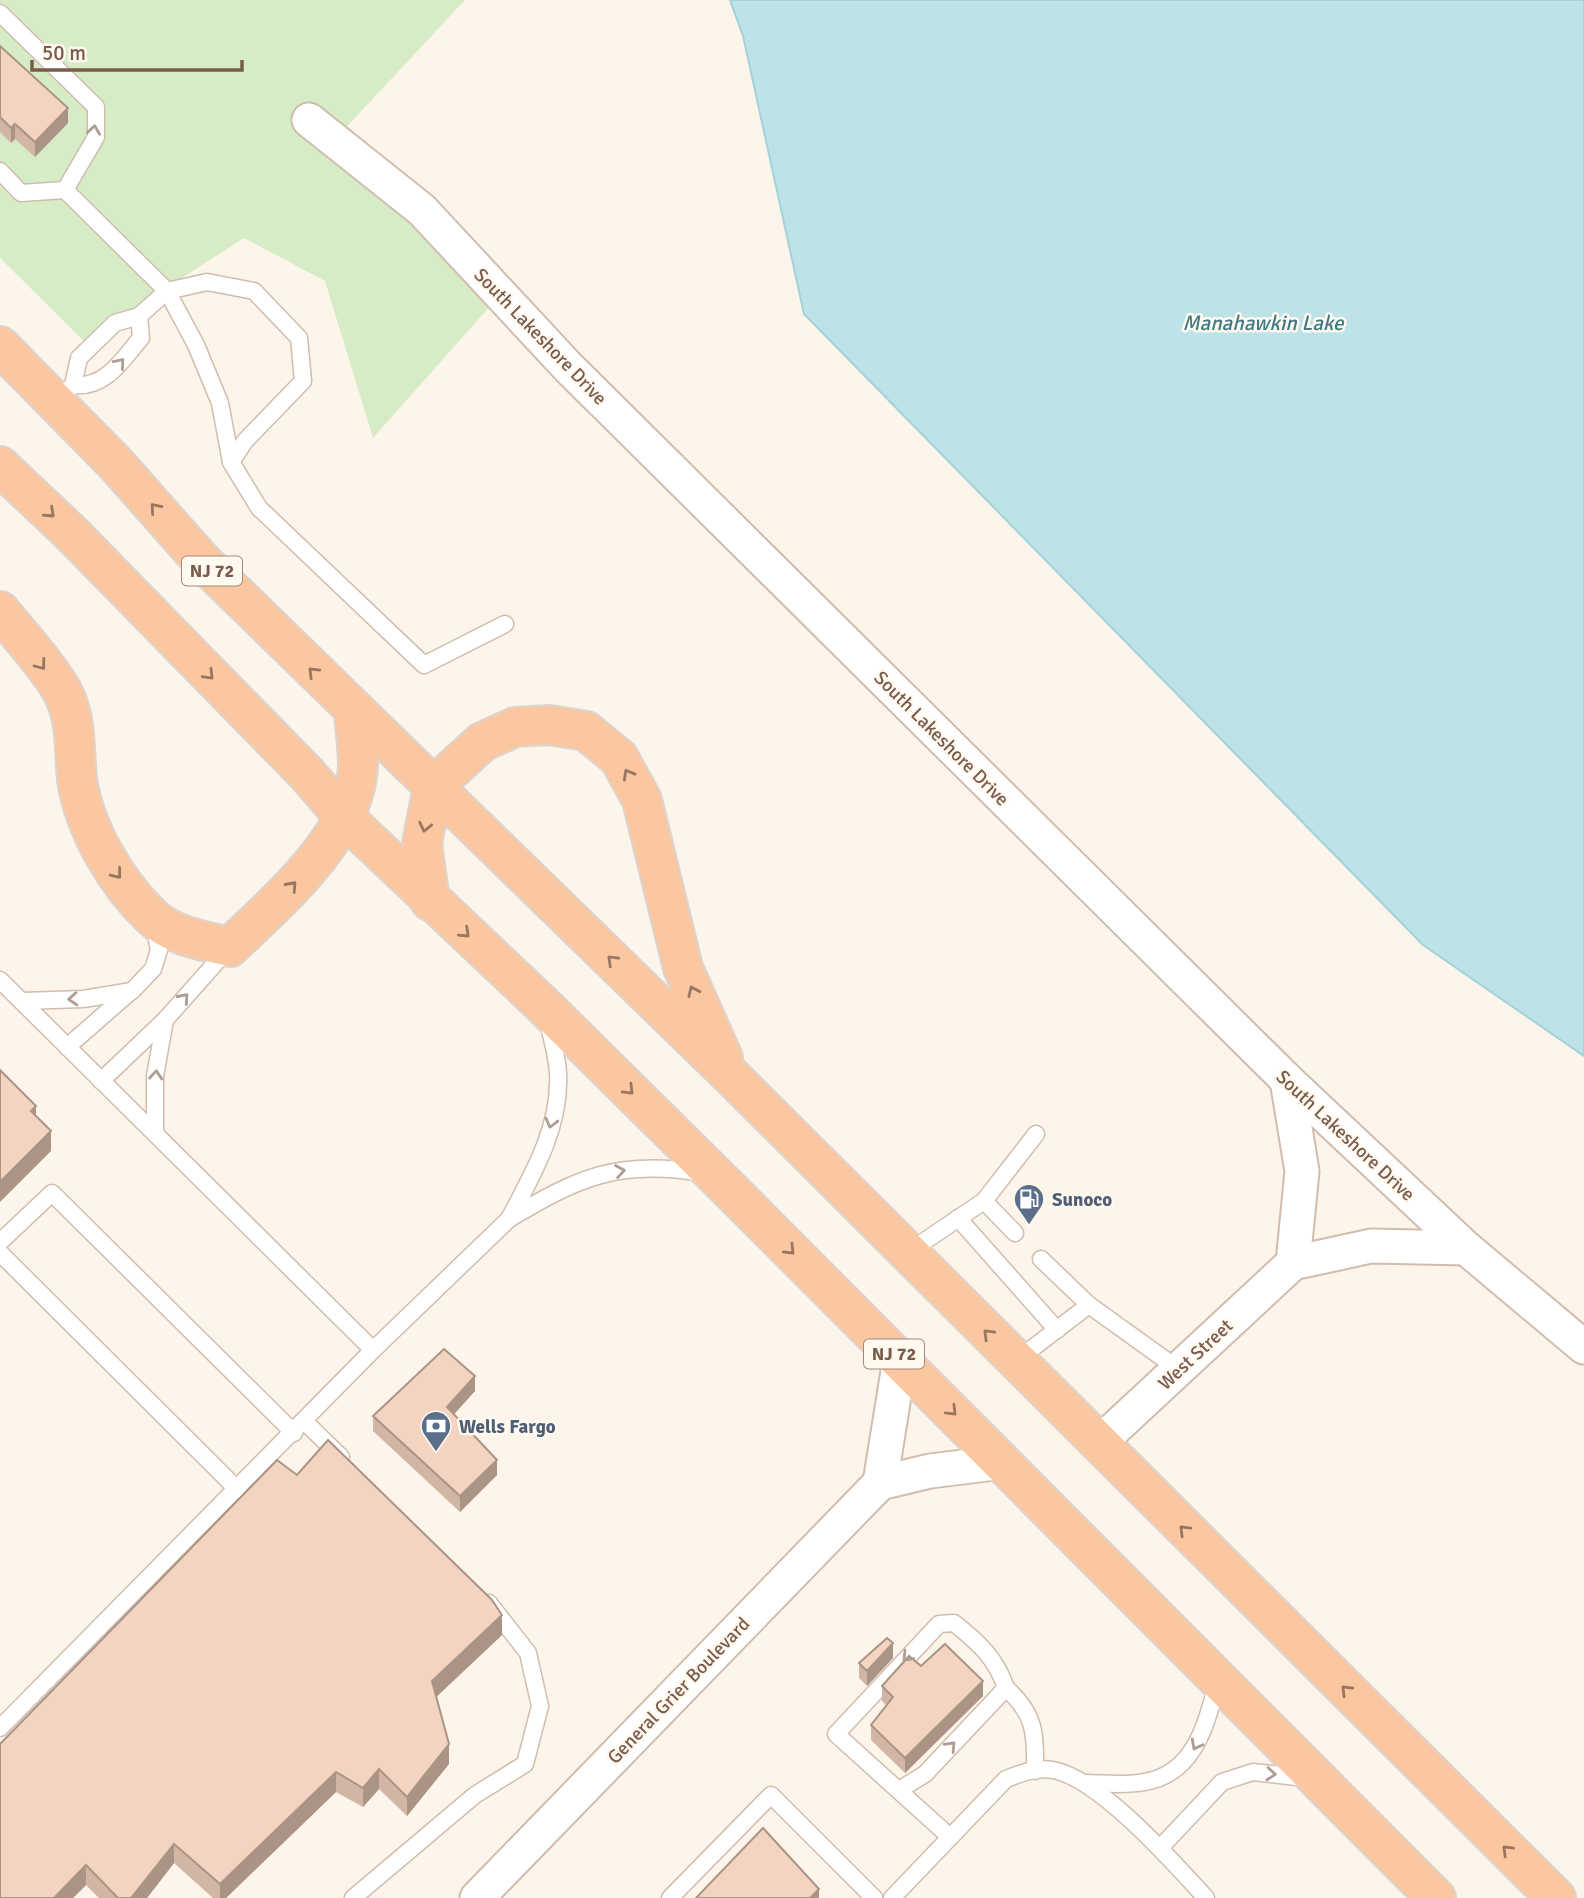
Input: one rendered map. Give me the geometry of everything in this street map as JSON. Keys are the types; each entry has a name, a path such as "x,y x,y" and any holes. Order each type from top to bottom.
{"highway":[{"name":"NJ 72","path":"0,346 64,393 116,464 200,559 354,712 731,1076 1015,1362 1556,1898"},
{"name":"NJ 72","path":"0,466 82,544 307,774 345,818 545,1007 900,1359 1436,1898"},
{"path":"0,611 64,694 76,737 78,779 87,820 107,860 153,918 192,939 230,947 294,885 345,818 358,768 354,712"},
{"path":"430,901 422,843 433,787 482,743 515,727 549,725 586,731 619,758 642,800 683,968 731,1076"}],"street":[{"name":"South Lakeshore Drive","path":"309,120 422,210 568,367 1287,1080 1466,1248 1584,1347"},
{"path":"1287,1080 1302,1171 1293,1263 1371,1247 1466,1248"},
{"name":"West Street","path":"1098,1444 1293,1263"},
{"path":"900,1359 880,1483 930,1471 1003,1462"},
{"name":"General Grier Boulevard","path":"477,1898 880,1483"}],"lane":[{"path":"0,13 96,107 96,137 65,190"},
{"path":"0,171 21,193 65,190 167,291 196,345 219,403 231,462 259,508 424,665 505,624"},
{"path":"64,393 79,358 115,323 139,316 167,291 207,282 254,291 299,338 303,381 246,441 231,462"},
{"path":"64,393 88,386 109,375 141,338 139,316"},
{"path":"67,1047 132,991 153,969 159,950 153,918"},
{"path":"101,1081 165,1020 230,947"},
{"path":"0,980 373,1350"},
{"path":"23,1002 83,999 132,991"},
{"path":"509,1219 541,1159 553,1114 558,1073 545,1007"},
{"path":"155,1131 155,1076 165,1020"},
{"path":"906,1252 984,1201 1036,1135"},
{"path":"2,1723 300,1428 373,1350 509,1219 566,1185 620,1170 664,1167 714,1175"},
{"path":"0,1242 52,1193 300,1428 354,1470"},
{"path":"984,1201 1015,1233"},
{"path":"958,1218 1057,1330"},
{"path":"0,1253 237,1490"},
{"path":"1041,1259 1089,1305 1178,1369"},
{"path":"1015,1362 1089,1305"},
{"path":"353,1898 475,1795 525,1764 540,1706 528,1653 500,1613 480,1594"},
{"path":"950,1837 836,1734 939,1623 954,1623 981,1644 1000,1668 1006,1688 1023,1703 1032,1723 1035,1771"},
{"path":"1085,1783 1143,1783 1165,1776 1192,1755 1206,1726 1218,1681"},
{"path":"899,1790 925,1774 1006,1688"},
{"path":"892,1898 1006,1779 1035,1771 1053,1770 1085,1783 1160,1848 1206,1898"},
{"path":"1160,1848 1222,1782 1253,1772 1315,1779"},
{"path":"670,1898 771,1795 874,1898"}],"green space":[{"path":"0,0 465,0 338,136 500,295 373,438 325,281 244,238 84,341 0,258"}],"water":[{"name":"Manahawkin Lake","path":"730,0 1584,0 1584,1056 1423,945 804,314 743,36"}],"building":[{"path":"0,46 68,108 35,142 15,124 11,128 0,117"},
{"path":"0,1070 36,1106 31,1111 51,1131 0,1182"},
{"name":"Wells Fargo","path":"444,1349 475,1376 447,1407 497,1460 460,1496 373,1416"},
{"path":"328,1440 492,1600 502,1615 432,1681 449,1744 407,1797 379,1769 363,1788 336,1772 220,1884 174,1844 131,1898 118,1898 86,1865 54,1898 0,1898 0,1744 277,1460 297,1475"},
{"path":"887,1638 893,1643 867,1671 859,1663"},
{"path":"945,1644 983,1681 905,1758 871,1725 893,1697 882,1686 909,1656 921,1666"},
{"path":"763,1828 819,1889 810,1898 696,1898"}],"place":[{"name":"Sunoco","path":"1029,1226"},
{"name":"Wells Fargo","path":"436,1453"}]}
